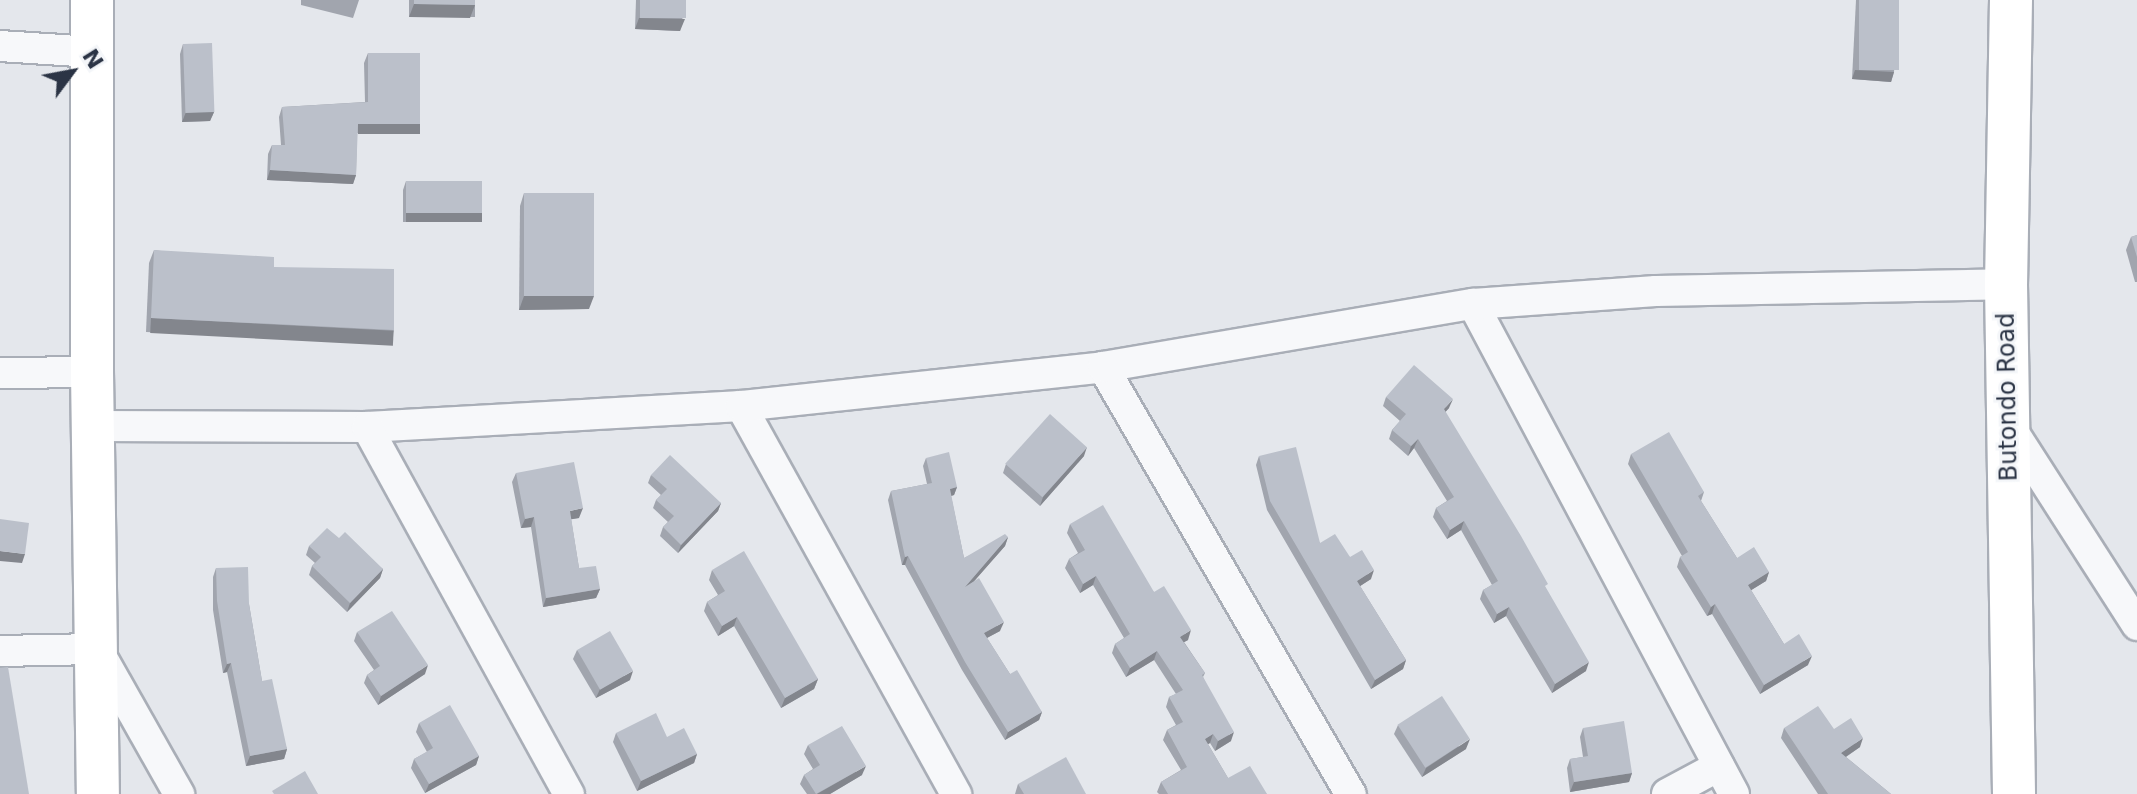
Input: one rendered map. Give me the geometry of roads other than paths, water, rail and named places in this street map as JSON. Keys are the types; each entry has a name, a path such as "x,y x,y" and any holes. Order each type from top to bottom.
{"street":[{"path":"92,0 92,372 98,794"},
{"name":"Butondo Road","path":"2011,0 2006,284 2014,794"},
{"path":"0,46 92,52"},
{"path":"95,426 367,427 741,406 1103,367 1473,304 1656,291 2006,284"},
{"path":"1473,304 1734,794"},
{"path":"1103,367 1351,794"},
{"path":"0,373 92,372"},
{"path":"741,406 956,794"},
{"path":"2008,424 2137,625"},
{"path":"367,427 569,794"},
{"path":"0,651 97,649"},
{"path":"97,649 179,794"},
{"path":"1667,794 1719,766"}]}
